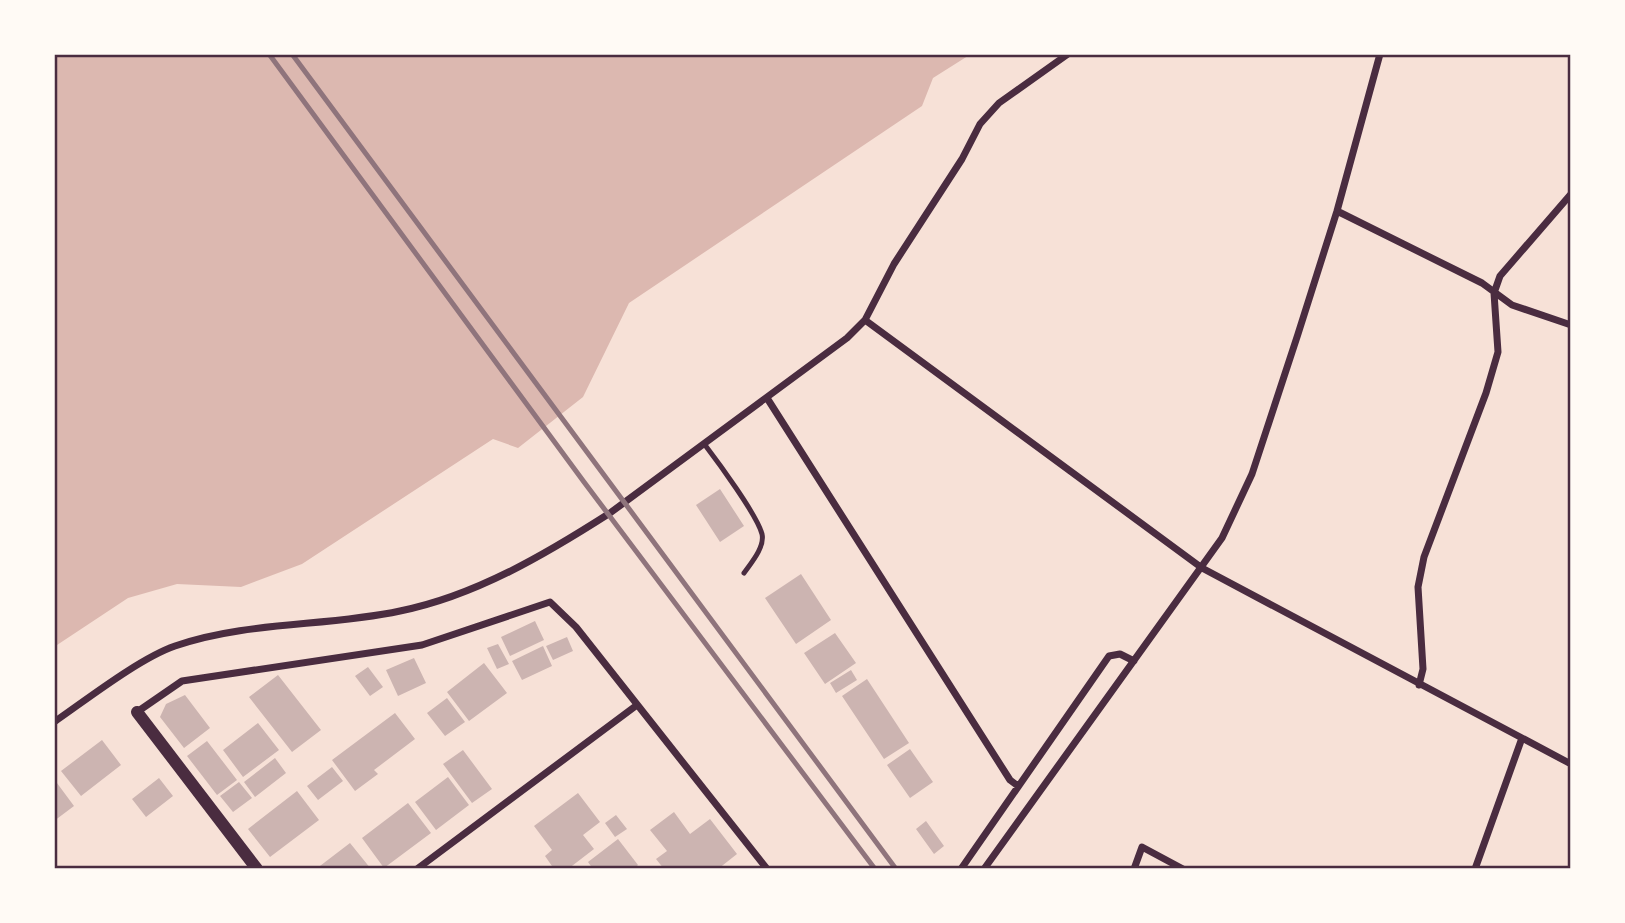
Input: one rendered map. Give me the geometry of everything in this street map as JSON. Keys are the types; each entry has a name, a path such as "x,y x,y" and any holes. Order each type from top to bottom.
{"street":[{"path":"54,722 172,647 209,636 397,612 436,603 572,537 705,445 847,338 865,320 894,264 962,159 979,124 999,103 1068,54"},
{"path":"984,869 1222,538 1252,474 1336,211 1380,54"},
{"path":"1419,685 1423,669 1418,587 1424,557 1486,393 1498,352 1494,293 1500,276 1571,194"},
{"path":"1336,211 1482,283 1512,305 1571,325"},
{"path":"865,320 1202,568 1571,764"},
{"path":"767,398 1010,780 1018,786"},
{"path":"257,869 137,712 182,681 422,646 550,601 576,627 764,866 754,869"},
{"path":"961,869 1109,656 1120,654 1134,661"},
{"path":"417,869 637,705"},
{"path":"1475,869 1522,737"},
{"path":"1134,869 1142,847 1183,869"}],"lane":[{"path":"705,445 726,472 762,534 760,547 744,573"}],"shaded area":[{"path":"54,54 971,54 933,78 922,106 629,303 583,397 518,448 493,439 302,564 241,587 177,584 128,598 54,647"}],"building":[{"path":"720,489 744,526 720,542 696,505"},
{"path":"801,574 831,620 796,644 765,598"},
{"path":"535,621 544,640 510,656 501,637"},
{"path":"835,633 856,663 825,684 804,653"},
{"path":"567,637 573,651 553,660 546,646"},
{"path":"498,644 509,664 497,669 487,648"},
{"path":"543,646 552,666 522,680 512,661"},
{"path":"414,658 426,683 398,696 386,670"},
{"path":"484,663 507,693 469,721 447,692"},
{"path":"368,667 383,687 370,696 355,676"},
{"path":"851,670 857,680 836,693 830,683"},
{"path":"278,675 321,730 292,752 249,697"},
{"path":"867,679 909,743 884,759 842,696"},
{"path":"185,695 210,728 184,748 160,717 166,704"},
{"path":"447,698 465,722 445,736 427,713"},
{"path":"395,713 415,739 374,770 378,774 355,791 332,760"},
{"path":"258,723 279,750 243,777 223,750"},
{"path":"102,740 121,765 81,796 61,771"},
{"path":"207,741 237,780 217,795 187,756"},
{"path":"910,749 933,782 910,798 887,765"},
{"path":"463,750 492,789 472,803 443,764"},
{"path":"275,758 286,773 255,797 244,782"},
{"path":"332,767 343,781 318,800 307,786"},
{"path":"448,777 469,805 436,830 415,802"},
{"path":"159,778 173,796 146,817 132,799"},
{"path":"54,779 74,806 54,821"},
{"path":"239,782 252,798 233,812 220,796"},
{"path":"297,791 319,820 270,857 248,829"},
{"path":"578,793 600,822 583,835 594,849 568,869 554,869 545,856 552,850 534,826"},
{"path":"408,803 431,833 384,868 362,838"},
{"path":"674,812 690,834 710,819 737,854 718,869 664,869 656,859 667,851 650,830"},
{"path":"616,815 627,829 615,837 605,823"},
{"path":"926,821 944,846 934,854 916,829"},
{"path":"618,839 638,865 634,869 593,869 588,862"},
{"path":"350,843 371,869 316,869"}],"railway":[{"path":"269,54 584,482 875,869"},
{"path":"292,54 896,869"}]}
